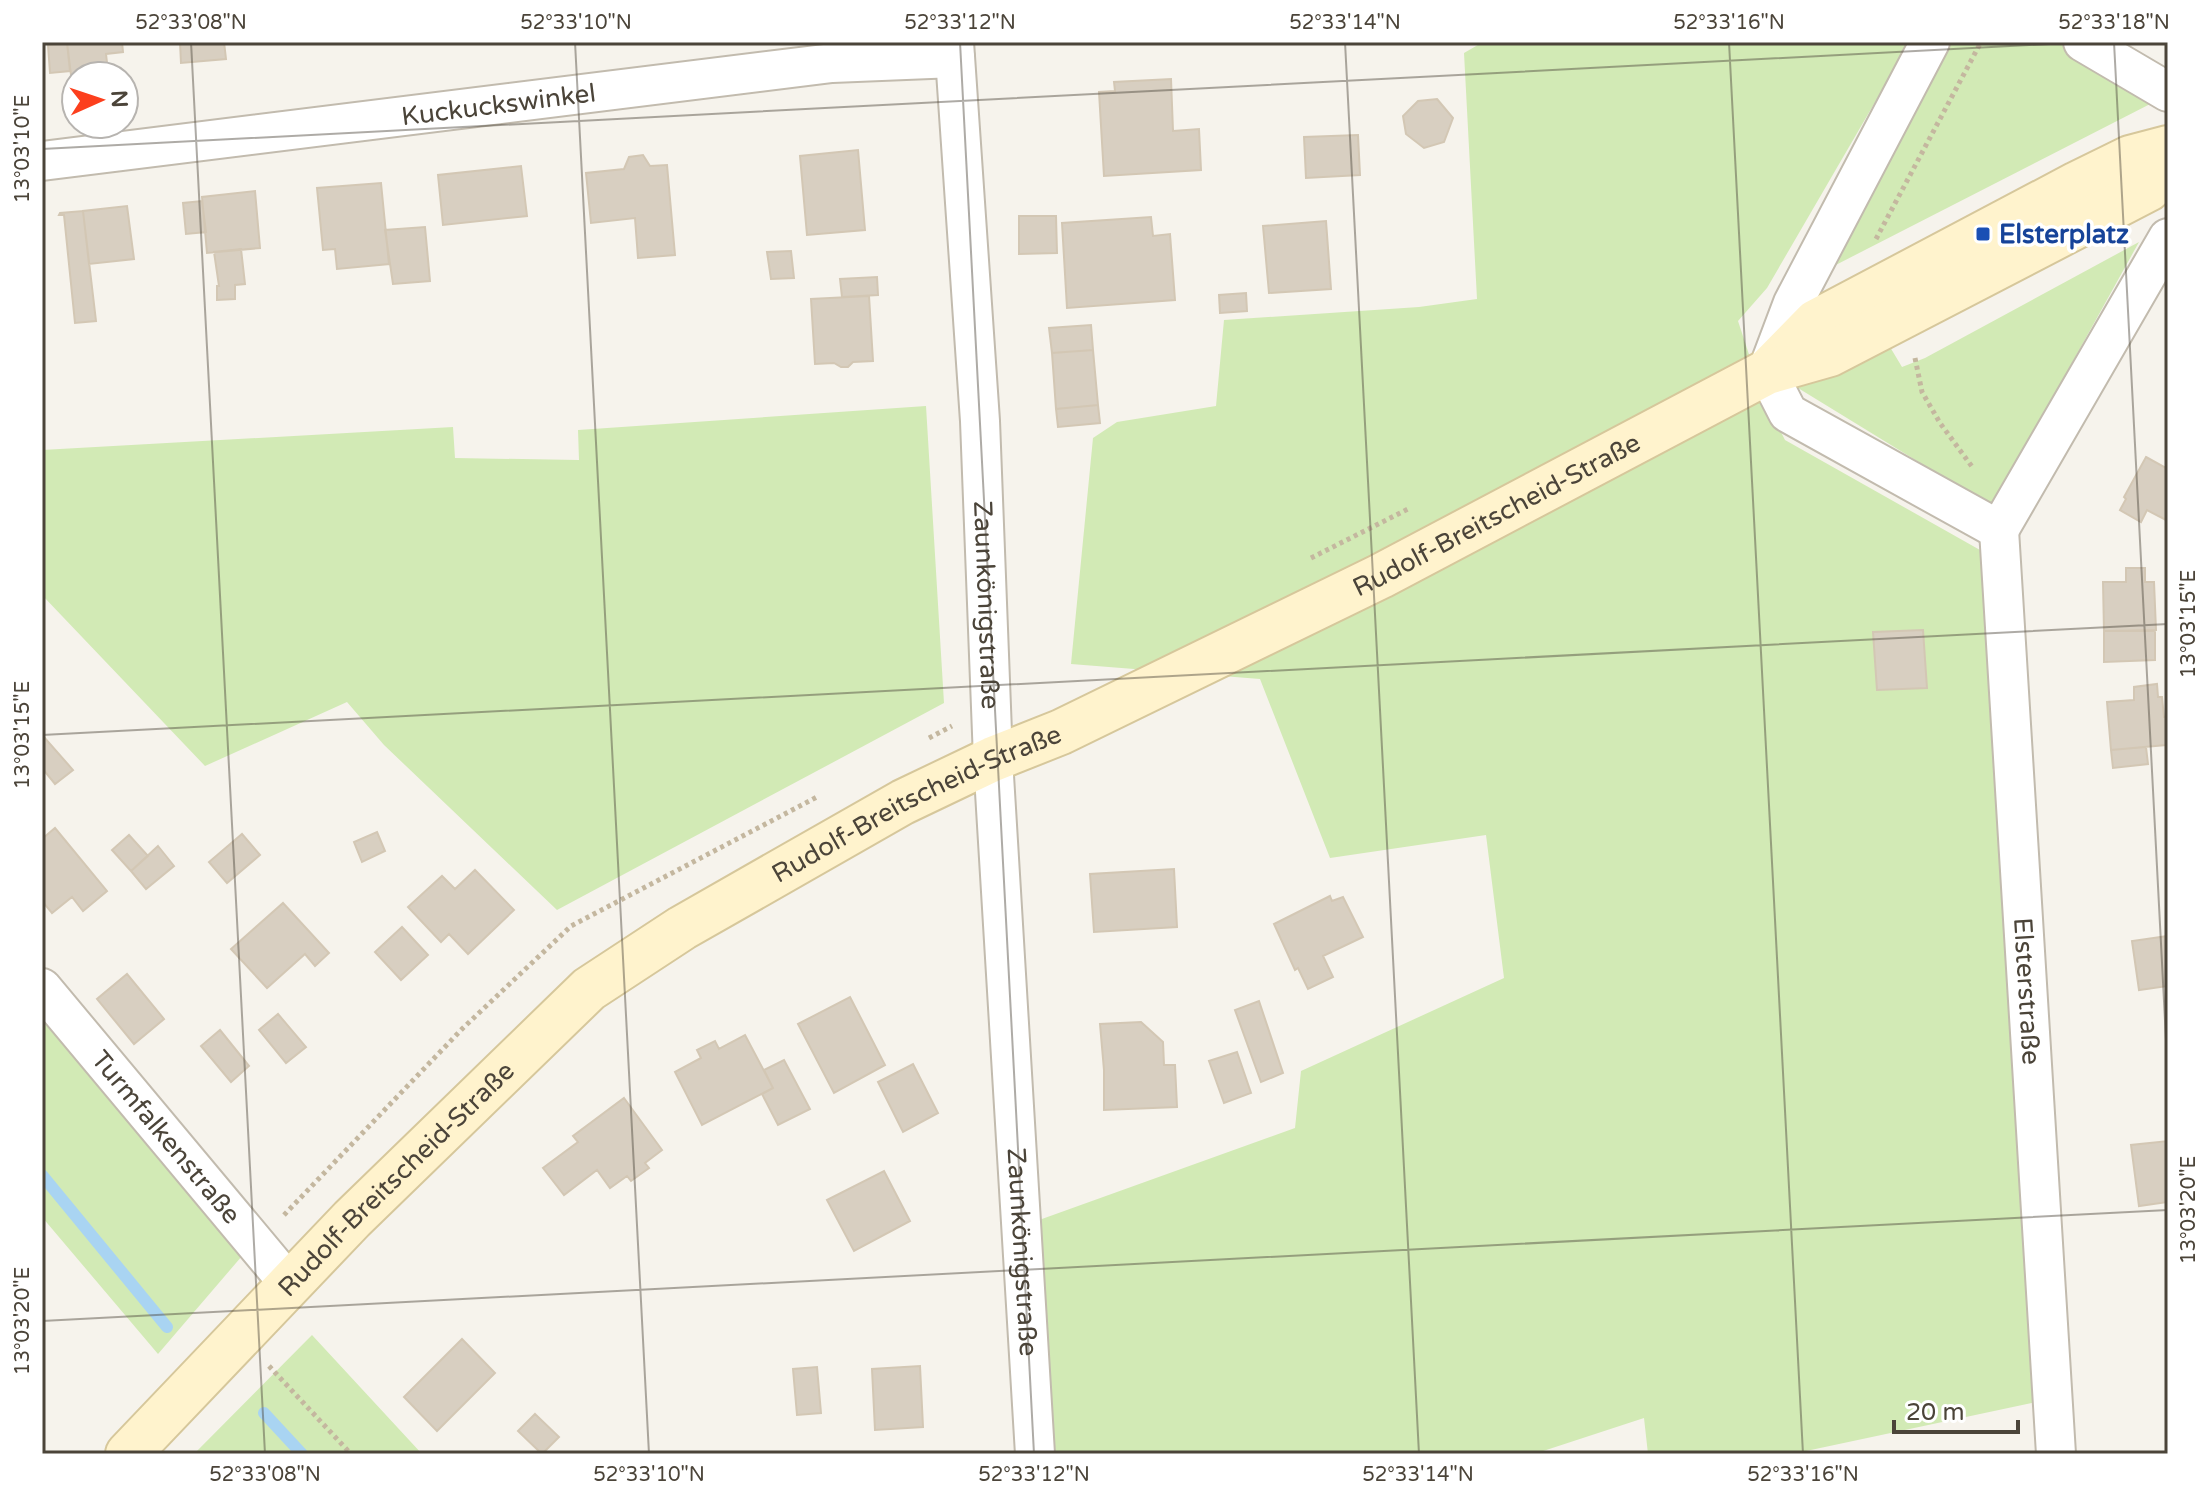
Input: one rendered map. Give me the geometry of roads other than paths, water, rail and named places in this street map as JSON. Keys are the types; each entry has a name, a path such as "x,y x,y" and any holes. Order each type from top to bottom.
{"street":[{"path":"1930,42 1793,303 1767,372 1788,413 1999,530 2168,238"},
{"path":"2083,42 2168,92"},
{"name":"Kuckuckswinkel","path":"42,161 955,50"},
{"name":"Zaunkönigstraße","path":"955,50 980,421 993,759 1035,1454"},
{"name":"Rudolf-Breitscheid-Straße","path":"1767,372 1816,322 2077,184 2130,158 2168,148"},
{"name":"Rudolf-Breitscheid-Straße","path":"128,1454 352,1219 589,989 682,928 903,802 993,759 1061,732 1381,576 1767,372 1830,354 2148,189 2168,170"},
{"name":"Elsterstraße","path":"1999,530 2056,1454"},
{"name":"Turmfalkenstraße","path":"42,988 291,1286"}],"waterway":[{"path":"42,1175 167,1327"},
{"path":"264,1413 302,1454"}],"place":[{"name":"Elsterplatz","path":"1983,234"}]}
